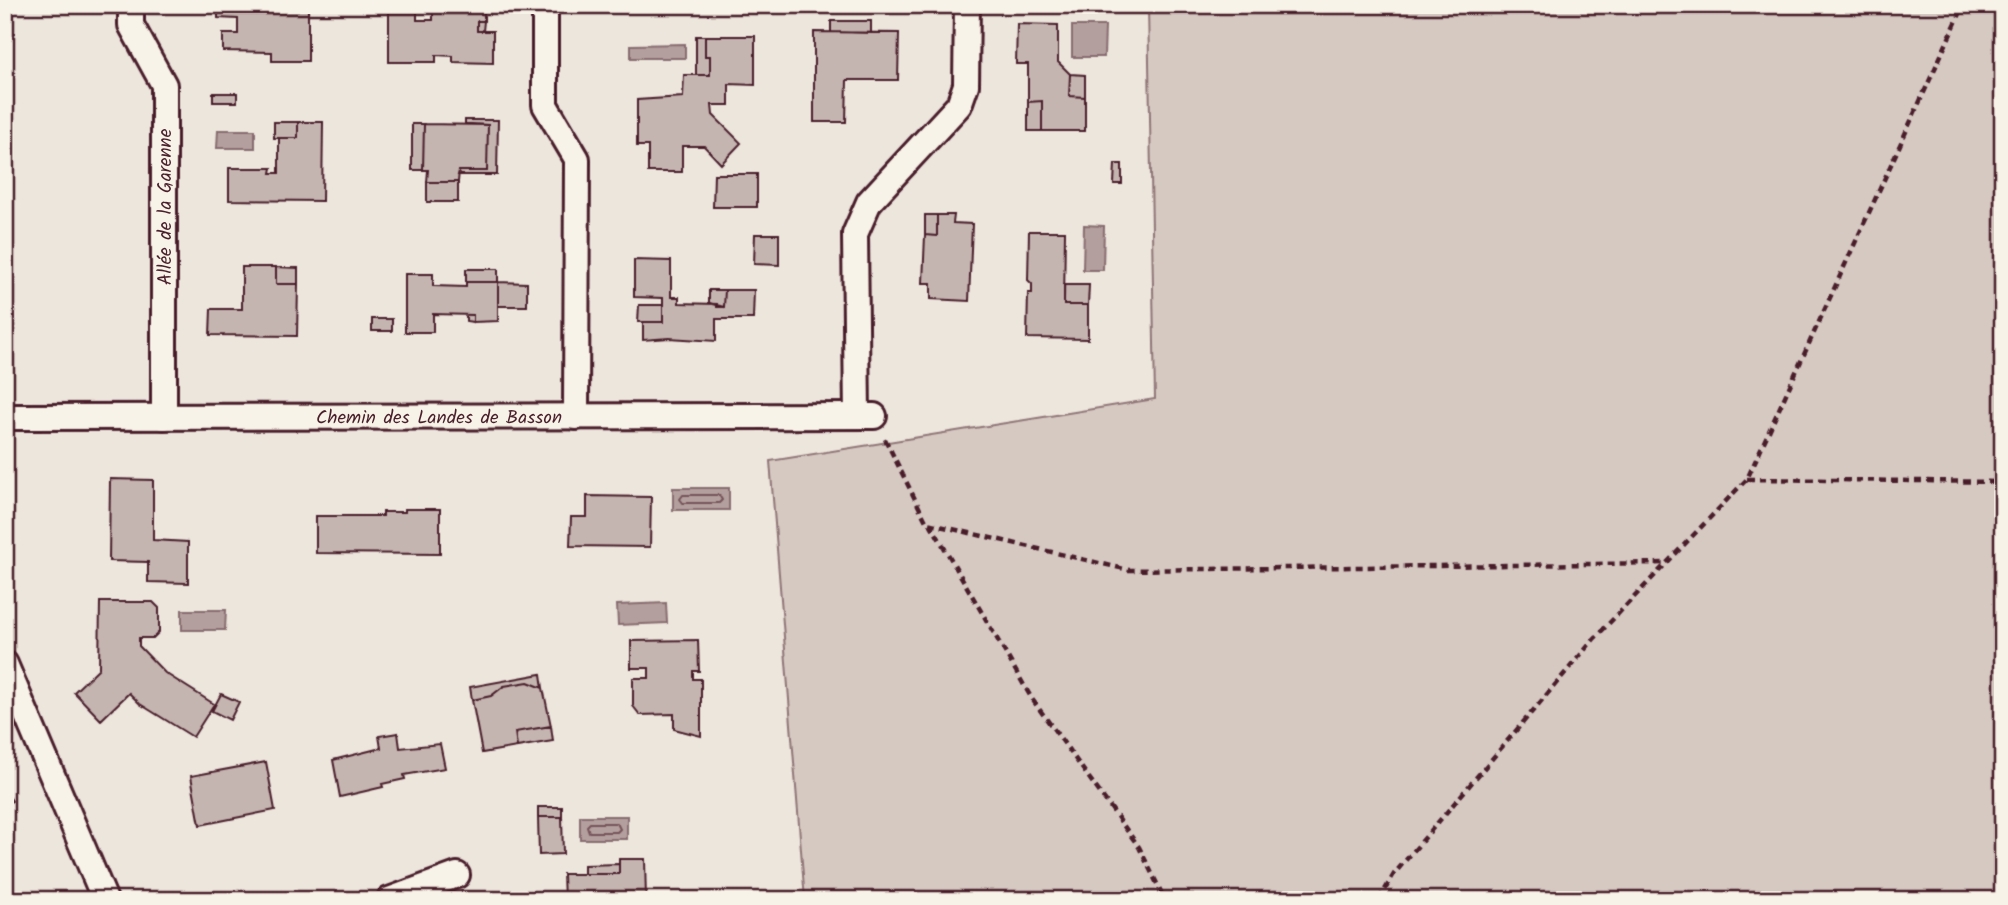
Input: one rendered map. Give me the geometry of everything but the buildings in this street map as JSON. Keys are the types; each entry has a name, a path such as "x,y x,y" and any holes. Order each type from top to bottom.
{"street":[{"name":"Allée de la Garenne","path":"131,5 131,25 164,85 164,417"},
{"path":"545,5 545,105 577,159 576,417"},
{"path":"866,416 855,234 869,202 959,105 966,85 967,5"},
{"name":"Chemin des Landes de Basson","path":"5,417 866,416"},
{"path":"5,664 105,900"},
{"path":"389,900 457,875"}],"path":[{"path":"1379,900 1394,874 1585,649 1747,480 1964,5"},
{"path":"866,416 905,480 927,523 1129,570 1667,563"},
{"path":"1747,480 2003,482"},
{"path":"931,524 1032,699 1139,847 1165,900"}],"shaded area":[{"path":"1148,5 2003,5 2003,900 805,900 770,461 1155,399"}],"water":[{"path":"1072,26 1105,26 1104,57 1072,57"},
{"path":"685,44 685,58 631,58 631,45"},
{"path":"218,130 255,130 255,148 217,148"},
{"path":"1084,225 1104,226 1103,270 1083,270"},
{"path":"673,488 729,488 729,510 673,510"},
{"path":"666,603 667,623 618,625 617,605"},
{"path":"182,610 226,610 225,630 182,630"},
{"path":"580,816 627,816 627,839 580,839"}]}
